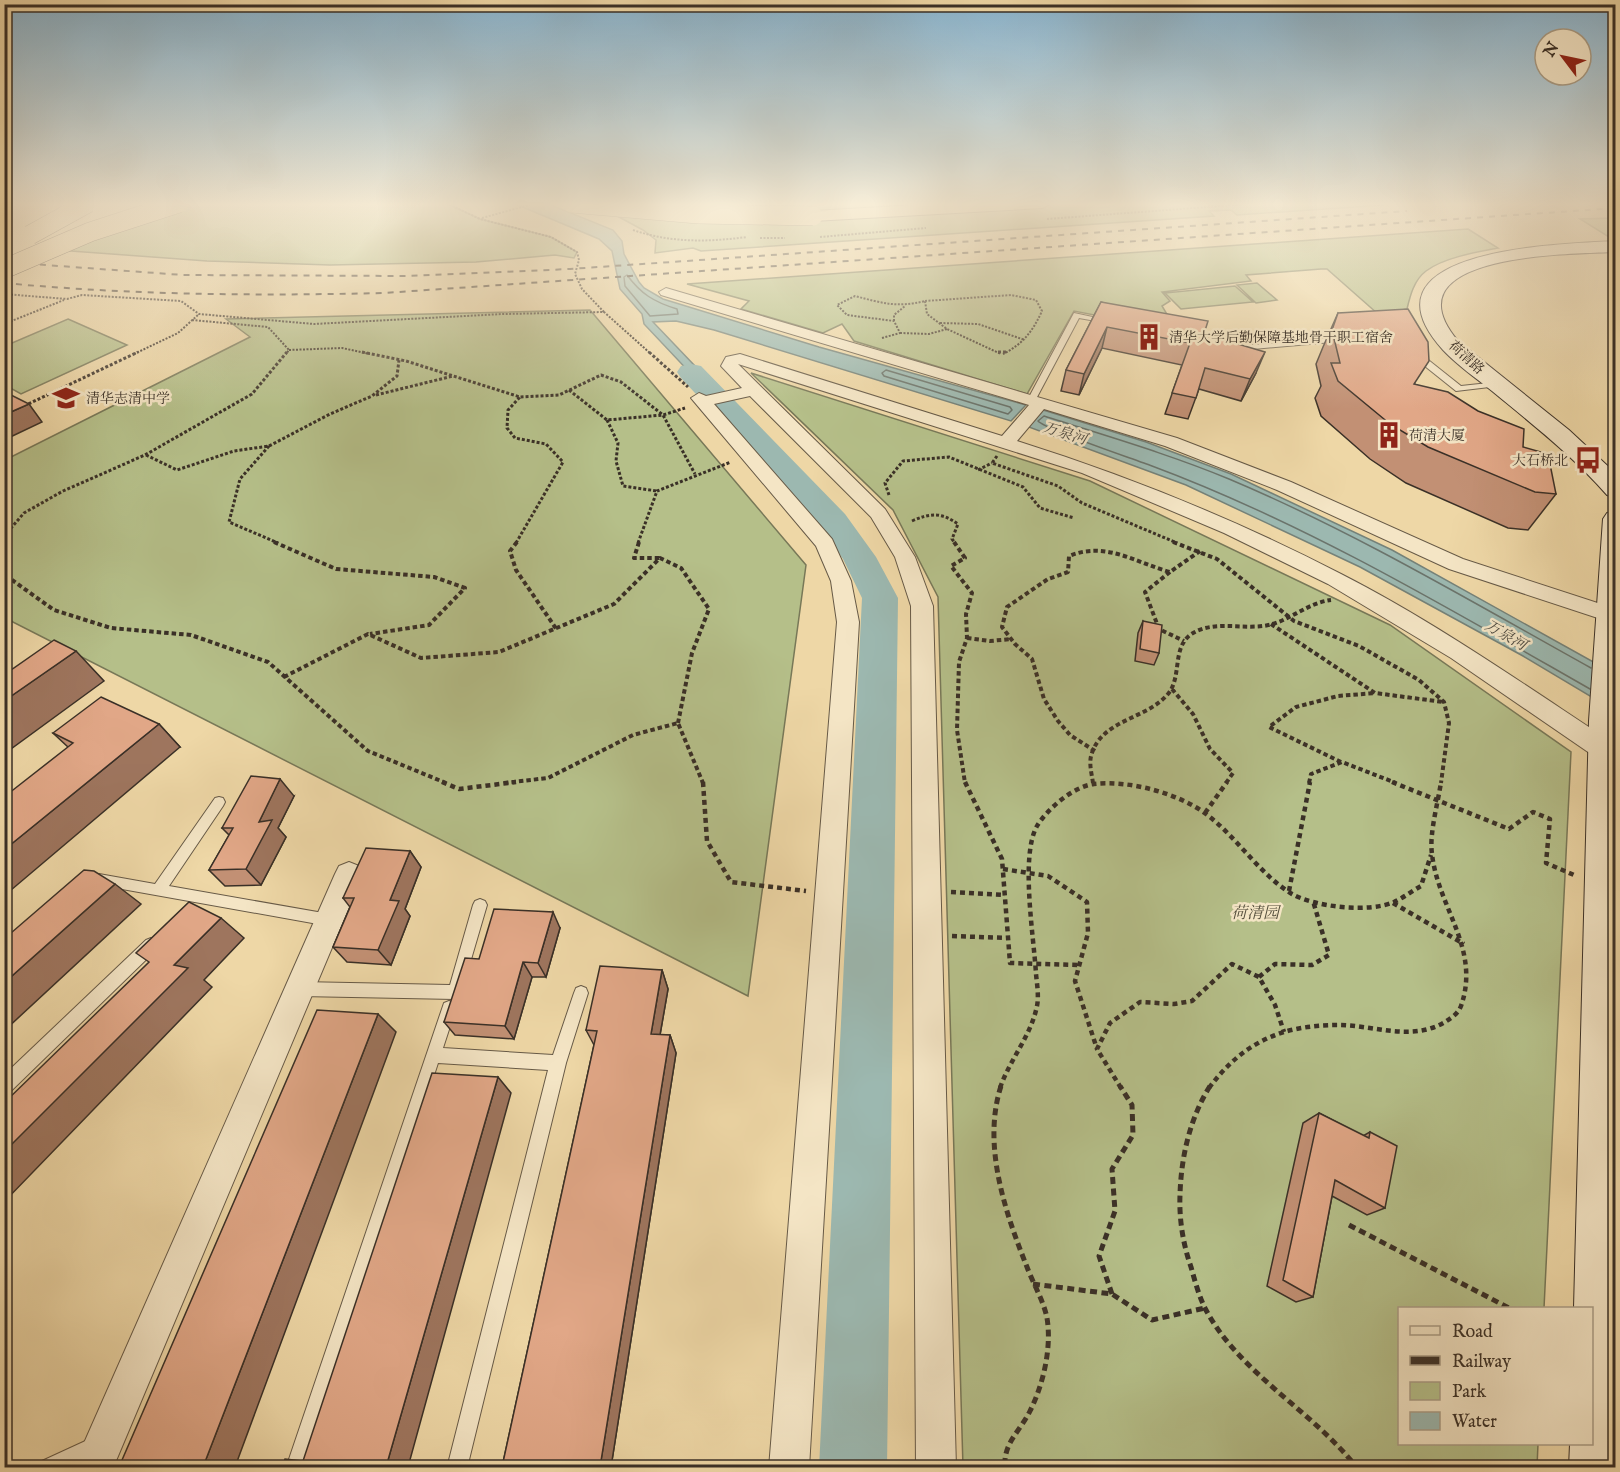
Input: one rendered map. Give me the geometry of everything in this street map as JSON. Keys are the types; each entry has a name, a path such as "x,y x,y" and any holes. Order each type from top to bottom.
{"main road":[{"name":"荷清路","path":"1455,272 1439,285 1432,300 1432,313 1452,346 1588,460 1616,490"},
{"path":"1597,1467 1609,628 1616,519"}],"street":[{"path":"666,292 1036,400 1171,442 1284,486 1456,564 1609,628"},
{"path":"936,1467 922,606 916,579 895,514 743,392 729,366 732,360 740,359 1006,442 1140,489 1241,534 1364,596 1459,652 1608,749"},
{"path":"743,392 703,400 825,543 839,568 845,592 848,622 789,1467"},
{"path":"1006,442 1036,400"},
{"path":"98,1455 349,874"}],"lane":[{"path":"1036,400 1077,315 1113,322"},
{"path":"1218,341 1253,347 1346,339"},
{"path":"1408,348 1459,389 1498,384"},
{"path":"158,891 219,802"},
{"path":"81,886 89,879 329,920"},
{"path":"182,914 199,898"},
{"path":"296,1467 455,992 480,905"},
{"path":"4,1086 165,931"},
{"path":"299,989 455,992"},
{"path":"457,1467 558,1063 581,993"},
{"path":"433,1055 558,1063"},
{"path":"49,1467 98,1455"}],"path":[{"path":"576,272 582,289 604,312 703,400"},
{"path":"4,294 67,299"},
{"path":"4,324 82,295 181,301 199,314 314,324 503,314 604,312"},
{"path":"894,321 847,315 837,304 855,296 889,305 905,306 925,301 1011,295 1036,300 1042,311 1034,329 1020,346 1002,354 947,329 927,314 925,301"},
{"path":"900,333 894,321 894,315 905,306"},
{"path":"15,410 178,333 199,314"},
{"path":"192,320 268,327 289,350"},
{"path":"939,323 978,324 1025,340"},
{"path":"852,347 900,333 929,334 947,329"},
{"path":"4,536 24,513 63,491 145,455 252,394 289,350 342,348 399,360 520,397 559,395 601,375 621,382 663,414 695,474"},
{"path":"372,396 397,376 399,360"},
{"path":"145,455 177,470 234,451 269,446 330,414 372,396 455,376"},
{"path":"569,390 607,420 618,443 616,461 623,486 657,491 695,474 750,456"},
{"path":"520,397 508,410 507,428 515,438 546,444 563,462 537,506 529,529 510,551 516,570 557,630"},
{"path":"607,420 663,414"},
{"path":"978,470 992,463 1006,442"},
{"path":"269,446 240,479 229,522 336,568 435,577 465,588 429,625 368,634 284,677"},
{"path":"1074,518 1040,508 1023,487 949,457 903,461 885,483 895,514 912,521 931,512 948,516 958,524 952,539 965,558 951,566 972,593 966,614 967,638 959,662 957,729 966,789 1002,860 1010,963 1080,966"},
{"path":"992,463 1058,486 1082,503 1112,518 1217,559 1289,617 1391,662 1419,680 1444,702 1449,723 1431,854 1421,886 1392,903 1355,908 1313,901 1288,891 1262,868 1236,839 1205,813 1173,794 1116,784 1093,784 1079,789 1054,806 1037,826 1028,851 1038,1004 1028,1034 1006,1070 994,1107 996,1157 1005,1211 1047,1318 1046,1364 1030,1411 1004,1453 1005,1467"},
{"path":"657,491 645,519 634,558 660,558 681,568 709,609 692,654 678,723 704,785 707,841 731,882 829,894"},
{"path":"895,514 912,521"},
{"path":"1095,751 1070,735 1044,699 1032,659 1002,627 1007,607 1048,579 1068,572 1069,556 1086,549 1111,550 1138,563 1170,572"},
{"path":"1184,641 1159,629 1145,592 1200,551"},
{"path":"368,634 421,658 499,651 557,630 614,604 660,558"},
{"path":"4,567 12,580 54,610 111,628 190,635 268,662 368,751 459,789 548,778 633,735 678,723"},
{"path":"1093,784 1091,757 1103,733 1155,705 1172,688 1184,641 1199,630 1221,626 1271,624 1289,617 1313,601 1364,596"},
{"path":"1271,624 1375,693"},
{"path":"967,638 990,641 1011,639"},
{"path":"1172,688 1193,714 1210,749 1233,773 1205,813"},
{"path":"1444,702 1375,693 1338,696 1296,706 1269,727 1341,762 1509,829 1533,813 1550,819 1546,863 1575,875"},
{"path":"1288,891 1311,774 1341,762"},
{"path":"1357,1467 1322,1428 1235,1352 1205,1308 1186,1256 1178,1208 1181,1165 1194,1114 1215,1078 1244,1048 1284,1032 1339,1025 1402,1033 1438,1028 1460,1011 1468,971 1464,944 1431,854"},
{"path":"1003,869 1029,870 1062,880 1087,902 1088,933 1076,981 1097,1049 1132,1105 1133,1135 1112,1169 1115,1211 1100,1256 1112,1294"},
{"path":"926,890 1005,895"},
{"path":"1259,977 1275,964 1312,965 1329,954 1313,901"},
{"path":"1392,903 1464,944"},
{"path":"927,935 1008,938"},
{"path":"1097,1049 1110,1023 1140,1002 1174,1004 1192,1001 1232,964 1259,977 1275,1005 1284,1032"},
{"path":"1349,1225 1507,1307"},
{"path":"1033,1284 1112,1294 1152,1320 1205,1308"}],"green space":[{"path":"862,272 1287,272 1246,275 1251,281 1162,292 1170,301 1162,306 1177,331 1074,311 1027,394 854,341 842,324 823,333 741,309 749,301 687,284"},
{"path":"1330,272 1425,272 1411,294 1407,309 1378,314"},
{"path":"1257,283 1277,300 1256,303 1237,285"},
{"path":"1235,286 1253,302 1181,309 1165,293"},
{"path":"590,310 806,565 748,996 5,618 5,460 250,337 226,319"},
{"path":"68,319 127,345 21,394 5,385 5,346"},
{"name":"荷清园","path":"751,373 1090,481 1390,625 1571,752 1544,1307 1398,1307 1398,1445 1538,1445 1537,1467 963,1467 938,597 893,510"}],"water":[{"path":"616,272 633,272 644,288 663,299 819,347 1026,405 1011,421 714,330 676,321 653,322 736,409 727,412 644,324 642,314 620,289"},
{"name":"万泉河","path":"1040,409 1146,442 1231,474 1392,550 1615,674 1615,711 1523,656 1360,567 1186,485 1026,426"}],"building":[{"path":"1101,302 1208,321 1204,334 1265,352 1250,379 1205,368 1196,398 1172,393 1190,343 1107,327 1084,374 1066,370"},
{"path":"1408,309 1428,342 1429,361 1414,384 1448,392 1478,411 1524,429 1523,447 1548,454 1556,494 1535,492 1428,447 1390,424 1338,381 1331,363 1340,363 1332,330 1338,313"},
{"path":"9,394 29,404 4,415 4,397"},
{"path":"1143,621 1162,625 1159,653 1140,649"},
{"path":"54,640 76,651 4,701 4,675"},
{"path":"101,697 159,724 4,850 4,797 73,743 53,733"},
{"path":"251,776 280,779 259,822 272,820 246,869 209,870 233,828 222,828"},
{"path":"366,848 410,851 390,900 399,901 378,950 333,947 354,898 343,898"},
{"path":"84,870 94,871 115,884 4,983 4,939"},
{"path":"189,902 221,918 174,965 188,968 4,1152 4,1103 149,962 136,953"},
{"path":"494,909 553,912 538,963 523,962 505,1026 444,1022 465,958 479,959"},
{"path":"600,966 662,970 651,1034 670,1035 600,1467 502,1467 597,1031 586,1030"},
{"path":"317,1010 378,1014 203,1467 119,1467"},
{"path":"432,1073 498,1077 386,1467 282,1467 285,1459 303,1461"},
{"path":"1319,1113 1369,1138 1370,1132 1397,1146 1385,1208 1335,1180 1313,1297 1283,1280"}],"waterway":[{"path":"691,372 833,521 859,557 880,598 853,1468"}],"railway":[{"path":"137,272 183,275 407,276 507,272"},
{"path":"4,283 194,294 384,293 693,272"}],"place":[{"name":"清华大学后勤保障基地骨干职工宿舍","path":"1149,337"},
{"name":"清华志清中学","path":"66,398"},
{"name":"荷清大厦","path":"1389,435"},
{"name":"大石桥北","path":"1588,460"}]}
